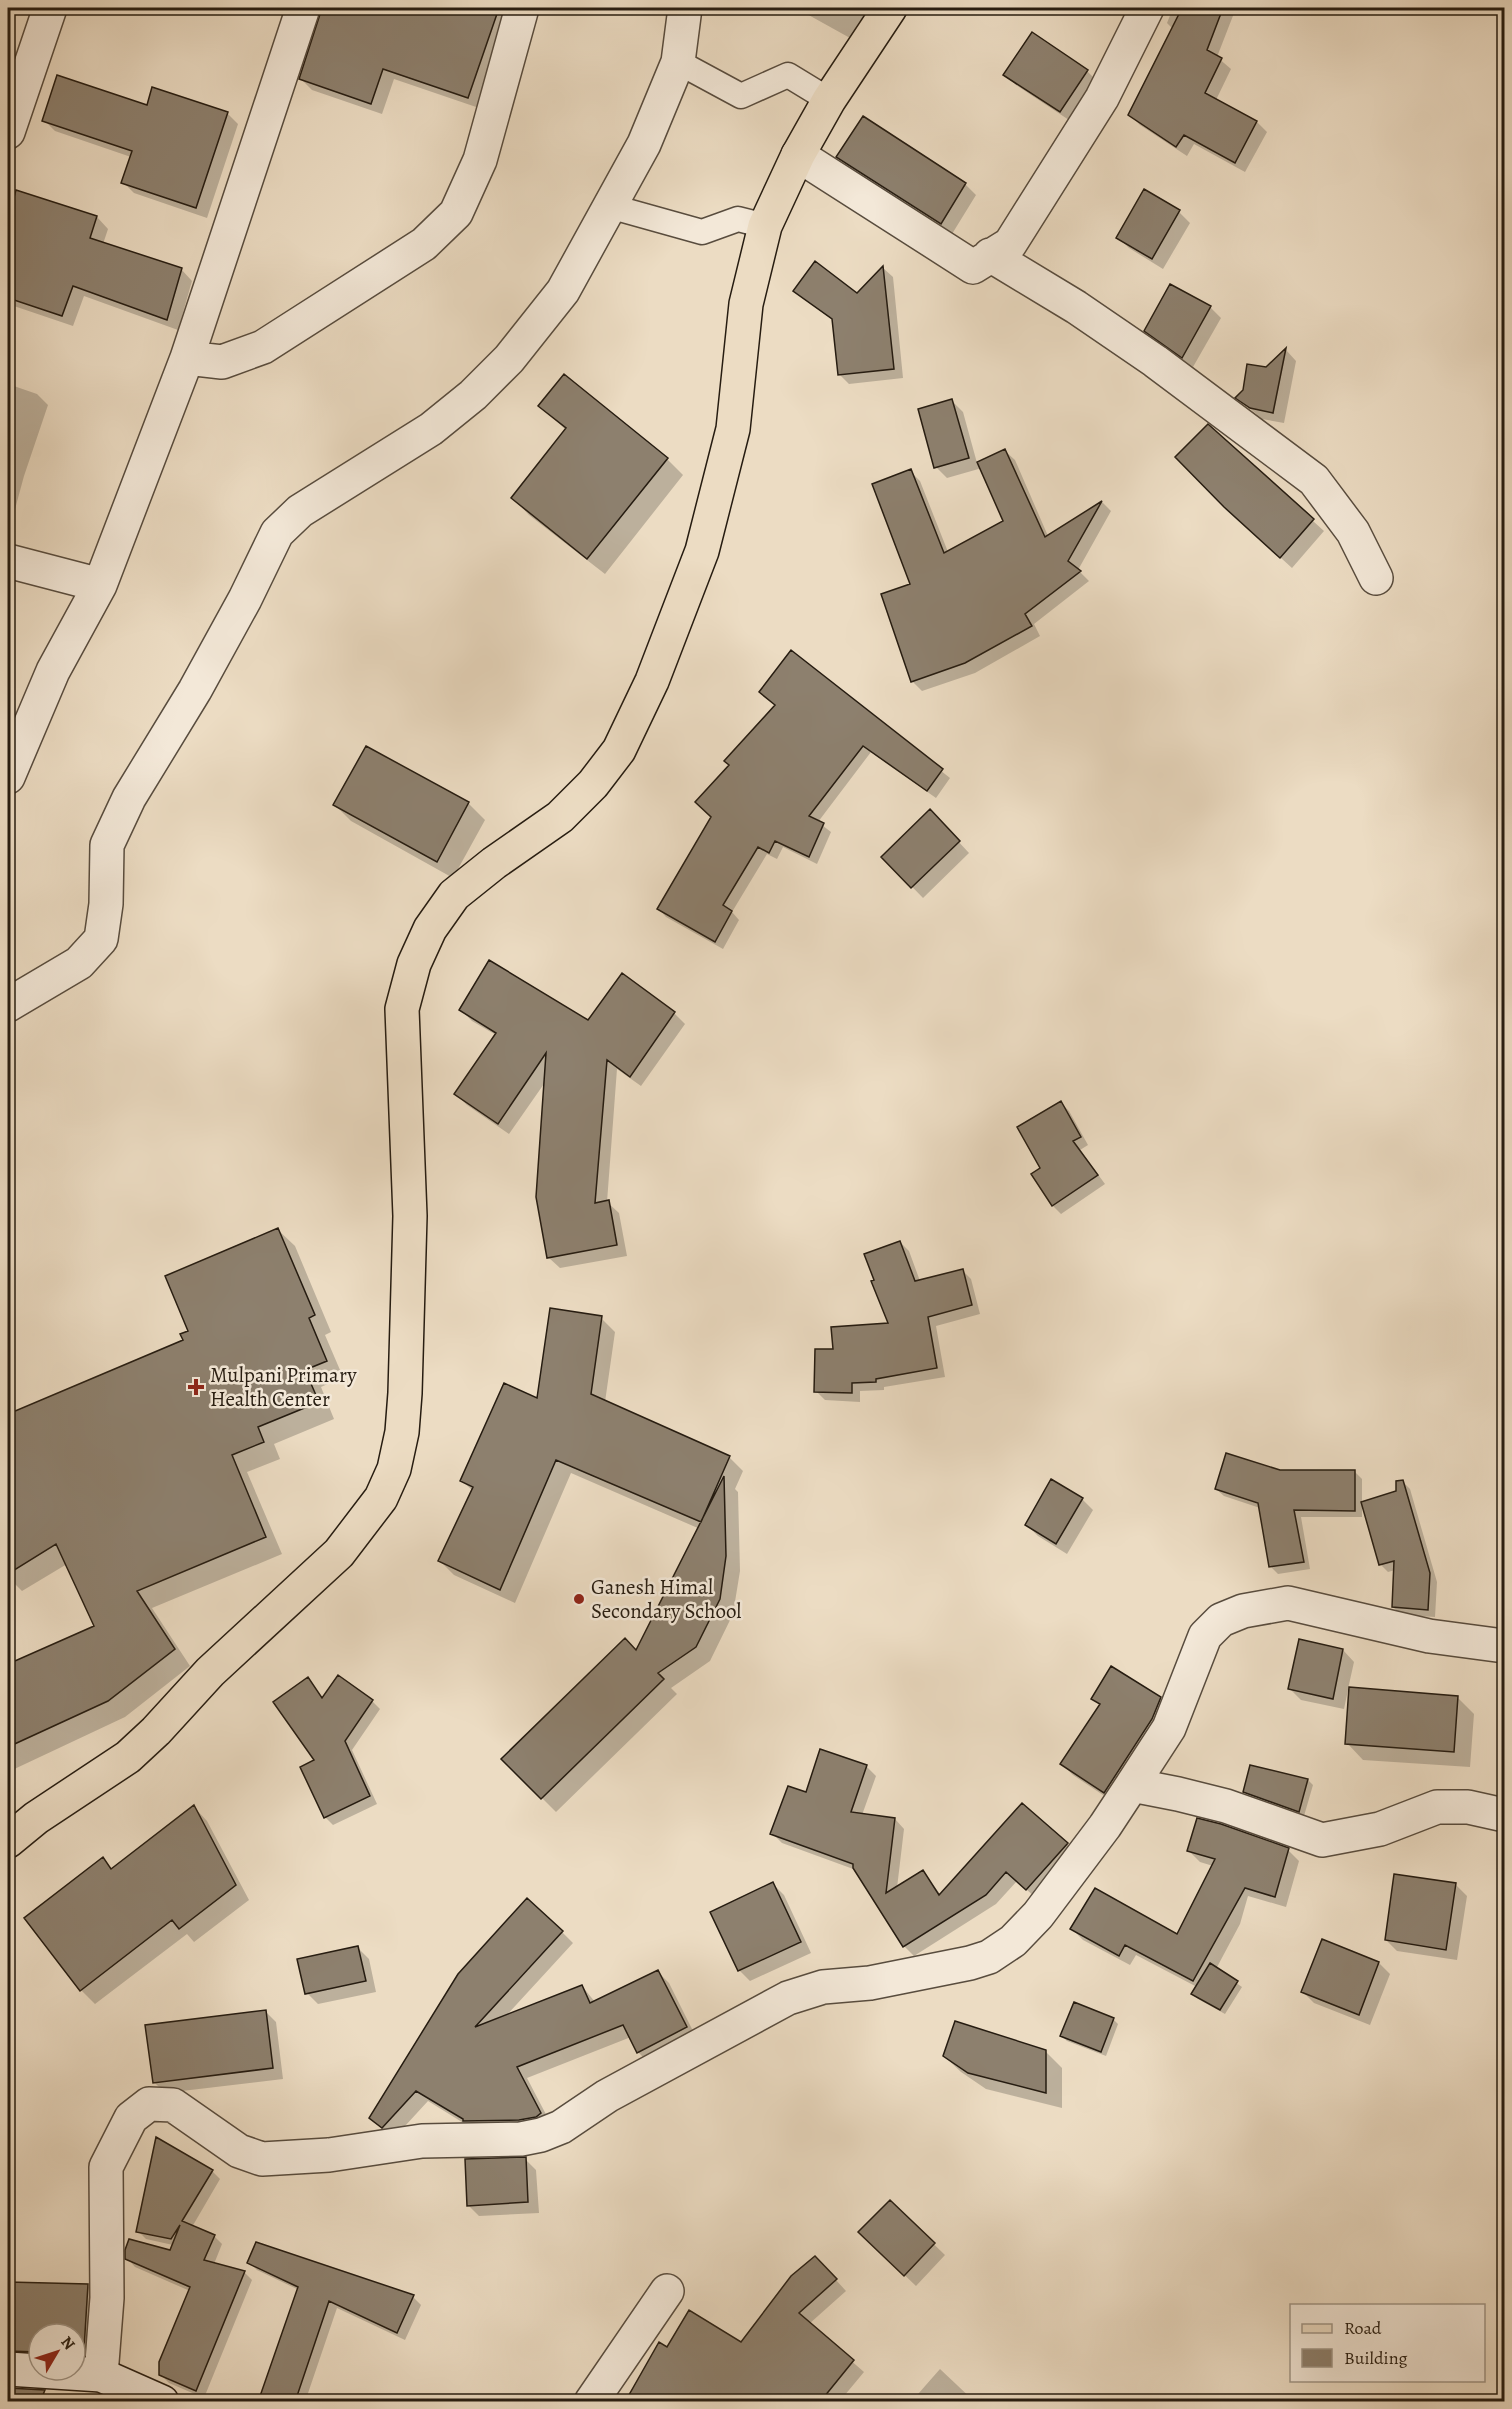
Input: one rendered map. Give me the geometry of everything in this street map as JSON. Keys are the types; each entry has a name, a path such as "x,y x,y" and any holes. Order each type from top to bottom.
{"main road":[{"path":"8,1842 36,1818 128,1757 156,1731 210,1672 339,1553 381,1498 394,1469 402,1432 405,1393 410,1216 402,1009 414,964 430,929 454,895 494,863 560,817 593,784 619,750 652,681 702,551 733,429 746,304 765,226 798,155 829,100 890,8"}],"street":[{"path":"9,125 50,8"},
{"path":"8,777 53,671 100,585 187,358 303,8"},
{"path":"187,358 222,362 263,347 424,244 456,213 480,160 522,8"},
{"path":"8,1005 79,963 101,939 106,904 107,844 129,798 195,690 239,610 277,533 300,511 431,429 473,395 509,359 563,291 644,144 678,62 685,8"},
{"path":"798,155 973,267 1010,244 1102,98 1147,8"},
{"path":"990,255 1086,314 1155,362 1314,480 1353,532 1376,578"},
{"path":"8,561 100,585"},
{"path":"100,2375 107,2298 105,2167 131,2118 149,2104 173,2105 239,2151 262,2159 329,2155 422,2141 521,2139 541,2135 561,2127 607,2096 788,1998 823,1987 870,1983 970,1963 989,1957 1012,1941 1038,1915 1105,1826 1132,1785 1169,1728 1205,1636 1221,1620 1243,1611 1288,1603 1429,1636 1504,1646"},
{"path":"1132,1785 1226,1806 1322,1840 1380,1829 1437,1807 1468,1807 1504,1815"},
{"path":"591,2402 667,2291"},
{"path":"8,2369 100,2375 162,2402"}],"lane":[{"path":"678,62 741,96 788,75 829,100"},
{"path":"609,206 702,232 738,219 765,226"}],"building":[{"path":"322,8 499,8 468,98 383,69 371,104 299,79"},
{"path":"1182,8 1223,8 1207,50 1222,58 1205,93 1257,121 1235,163 1184,135 1176,147 1128,115"},
{"path":"1032,32 1088,70 1060,112 1003,75"},
{"path":"57,75 147,105 152,87 228,112 196,208 121,183 132,151 42,121"},
{"path":"863,116 966,183 941,224 836,157"},
{"path":"1144,189 1180,210 1152,259 1116,238"},
{"path":"16,190 97,216 90,238 182,268 167,320 73,286 62,316 8,298 8,219"},
{"path":"815,261 857,293 883,266 894,369 838,375 832,319 793,291"},
{"path":"1170,284 1211,306 1182,358 1144,331"},
{"path":"1286,348 1273,413 1250,408 1235,398 1243,390 1247,364 1266,367"},
{"path":"564,374 668,458 587,559 511,498 566,428 538,406"},
{"path":"952,399 969,458 934,468 918,409"},
{"path":"1208,424 1314,519 1280,558 1224,507 1175,457"},
{"path":"1005,449 1045,537 1102,501 1068,561 1081,571 1025,614 1032,626 965,663 911,682 881,594 910,584 872,484 911,469 944,553 1003,521 977,462"},
{"path":"791,650 943,769 927,791 863,746 809,816 824,823 809,857 775,841 769,853 758,847 723,905 732,911 715,942 657,909 711,817 695,802 729,765 724,761 775,705 759,692"},
{"path":"366,746 469,802 437,862 333,805"},
{"path":"930,809 960,841 911,888 881,857"},
{"path":"489,960 588,1020 622,973 675,1012 630,1077 607,1060 595,1203 609,1200 617,1245 547,1258 536,1197 546,1053 498,1124 454,1094 496,1033 459,1010"},
{"path":"1061,1101 1081,1137 1073,1141 1098,1175 1052,1206 1031,1174 1040,1168 1017,1127"},
{"path":"278,1228 315,1315 309,1318 327,1361 305,1370 319,1402 258,1427 264,1442 232,1455 266,1537 137,1591 175,1649 108,1701 8,1747 8,1664 94,1626 56,1544 8,1574 8,1414 183,1340 180,1334 188,1331 165,1276"},
{"path":"900,1241 915,1281 963,1269 972,1305 928,1317 937,1368 876,1379 876,1382 852,1383 852,1393 814,1392 815,1349 833,1349 831,1327 888,1323 871,1281 874,1280 864,1254"},
{"path":"550,1308 602,1316 591,1394 730,1456 701,1522 556,1460 500,1590 438,1561 473,1487 460,1481 504,1383 537,1398"},
{"path":"1226,1453 1280,1470 1355,1470 1355,1511 1294,1510 1304,1562 1269,1567 1258,1503 1215,1489"},
{"path":"724,1476 726,1556 720,1599 696,1647 658,1673 664,1679 541,1799 501,1759 625,1638 636,1650"},
{"path":"1051,1479 1083,1498 1056,1544 1025,1525"},
{"path":"1403,1480 1430,1573 1428,1610 1392,1607 1394,1561 1379,1565 1361,1502 1396,1491 1396,1481"},
{"path":"1299,1639 1343,1649 1333,1699 1288,1689"},
{"path":"1111,1666 1161,1697 1152,1719 1104,1793 1060,1764 1100,1704 1091,1699"},
{"path":"338,1675 373,1700 345,1741 370,1796 324,1818 300,1767 314,1760 273,1702 308,1677 322,1698"},
{"path":"1349,1687 1458,1696 1454,1752 1345,1744"},
{"path":"820,1749 867,1765 851,1812 895,1818 886,1893 923,1870 939,1895 1022,1803 1068,1843 1026,1890 1006,1872 986,1895 903,1947 853,1868 853,1864 770,1834 788,1786 806,1792"},
{"path":"1250,1765 1308,1779 1299,1812 1243,1792"},
{"path":"194,1805 236,1885 179,1929 172,1920 80,1991 24,1918 103,1857 111,1869"},
{"path":"1197,1818 1289,1848 1275,1897 1245,1888 1193,1981 1125,1945 1119,1956 1070,1929 1095,1888 1177,1934 1215,1859 1187,1851"},
{"path":"1394,1874 1456,1883 1446,1950 1385,1940"},
{"path":"773,1882 801,1942 738,1971 710,1912"},
{"path":"527,1898 563,1931 475,2027 582,1985 590,2003 658,1970 687,2027 637,2053 623,2025 517,2067 541,2113 536,2117 519,2120 463,2121 416,2091 382,2128 369,2118 458,1974"},
{"path":"1322,1939 1379,1962 1359,2015 1301,1992"},
{"path":"358,1946 366,1981 305,1994 297,1959"},
{"path":"1210,1963 1238,1981 1220,2010 1191,1994"},
{"path":"1074,2002 1114,2018 1101,2052 1060,2036"},
{"path":"266,2010 273,2068 153,2083 145,2025"},
{"path":"955,2021 1046,2050 1046,2093 968,2073 943,2056"},
{"path":"156,2137 213,2170 182,2221 215,2235 204,2260 245,2271 196,2391 159,2375 159,2362 190,2287 125,2259 129,2239 170,2250 180,2225 171,2239 136,2232"},
{"path":"526,2157 528,2202 467,2206 465,2159"},
{"path":"890,2200 935,2243 904,2276 858,2232"},
{"path":"256,2242 414,2295 397,2333 329,2301 295,2402 258,2402 298,2287 247,2263"},
{"path":"815,2256 837,2279 799,2313 854,2360 820,2402 625,2402 659,2342 667,2347 689,2310 741,2342 791,2276"},
{"path":"8,2282 88,2284 86,2322 27,2322 27,2352 8,2351"},
{"path":"8,2388 45,2390 40,2402 8,2402"}],"place":[{"name":"Mulpani Primary Health Center","path":"196,1387"},
{"name":"Ganesh Himal Secondary School","path":"579,1599"}]}
